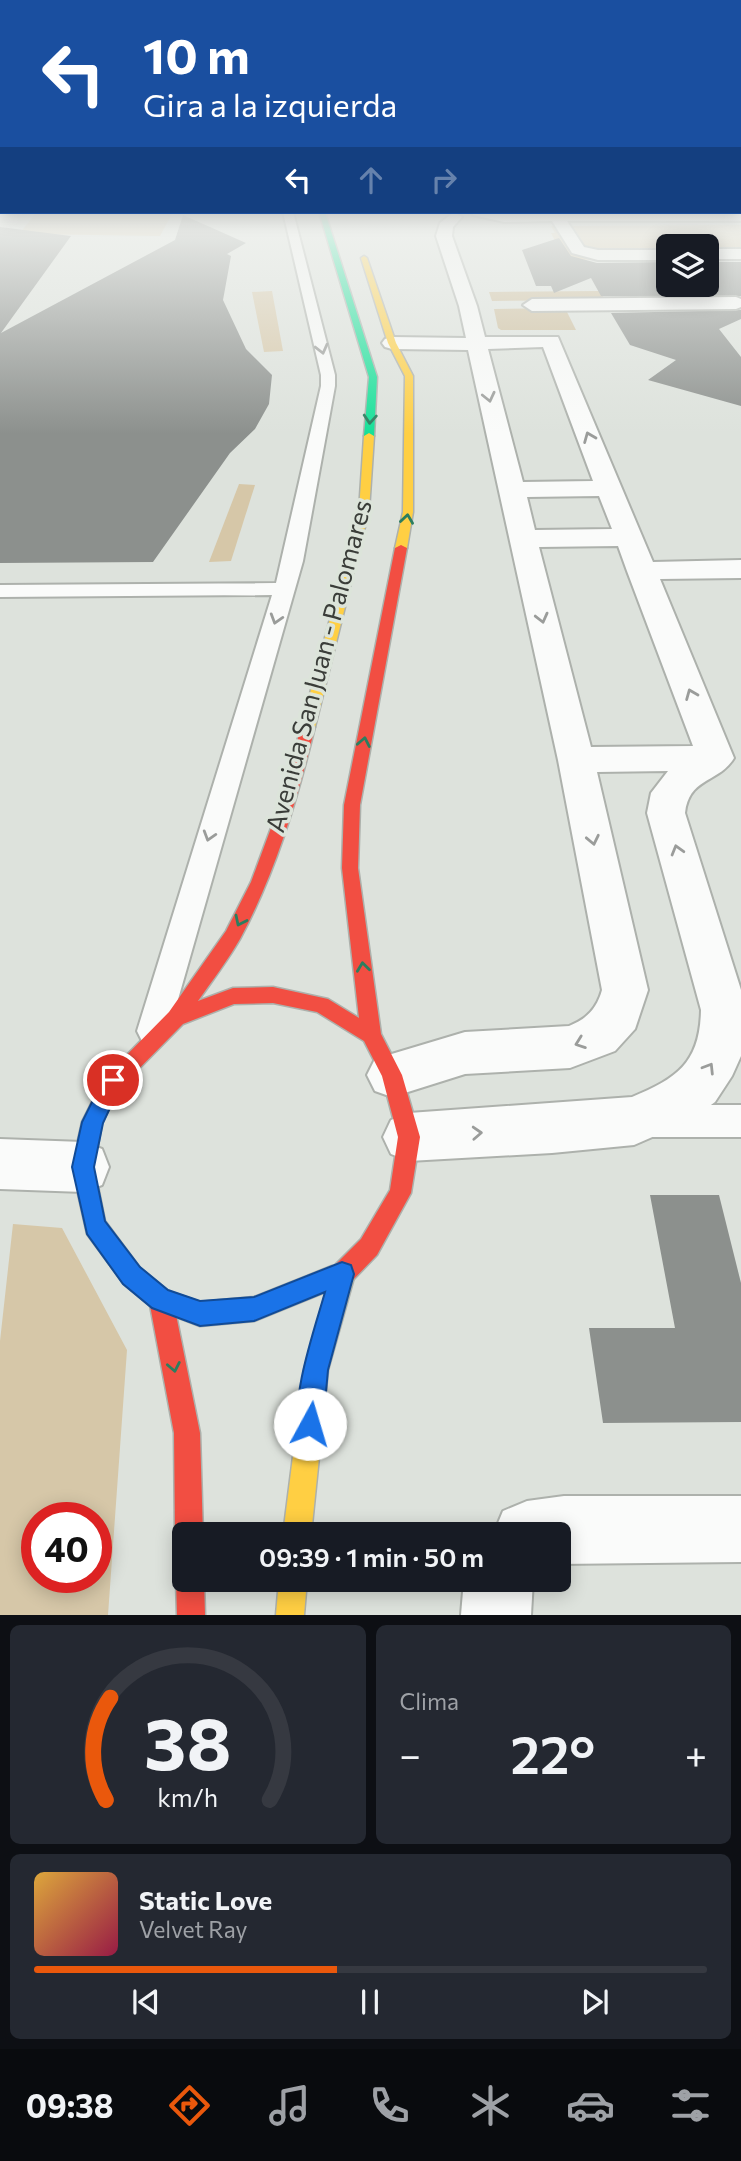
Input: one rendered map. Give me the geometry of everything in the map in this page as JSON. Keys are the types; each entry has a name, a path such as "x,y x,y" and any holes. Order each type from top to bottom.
{"street":[{"name":"Avenida San Juan - Palomares","path":"176,1018 232,936 259,882 281,824 364,511 373,377 344,283"},
{"name":"Avenida San Juan - Palomares","path":"371,1035 350,868 352,805 408,512 409,376 392,343 372,283"},
{"path":"392,1075 464,1054 570,1047 598,1036 618,1015 625,990 576,760 477,344 477,306 466,283"},
{"path":"532,305 579,311 739,305"},
{"path":"392,343 551,341 642,571 728,757"},
{"path":"511,490 610,488"},
{"path":"523,539 629,537"},
{"path":"642,571 741,569"},
{"path":"576,760 728,757"},
{"path":"409,1137 552,1129 634,1121 671,1105 698,1086 715,1061 724,1035 724,1010 666,813 666,799 670,790 682,778 728,757"},
{"path":"273,995 321,1005 371,1035 392,1075 409,1137 400,1193 369,1247 342,1274 254,1309 200,1314 160,1300 132,1276 95,1226 83,1167 92,1122 113,1080 150,1041 176,1018 233,996 273,995"},
{"path":"0,1164 83,1167"},
{"path":"298,1522 316,1370 342,1274"},
{"path":"160,1300 187,1433 189,1522"},
{"path":"571,1530 741,1529"},
{"path":"190,1592 191,1615"},
{"path":"290,1615 292,1592"},
{"path":"496,1615 498,1592"}],"lane":[{"path":"150,1041 206,843 285,589 328,386 328,375 306,283"},
{"path":"0,591 285,589"},
{"path":"634,1121 741,1121"}],"shaded area":[{"path":"272,291 283,351 264,352 252,292"},
{"path":"600,291 605,300 492,301 489,292"},
{"path":"565,308 576,330 501,330 498,328 494,309"},
{"path":"239,484 255,485 231,561 209,562"},
{"path":"13,1224 62,1228 127,1350 112,1559 112,1502 21,1502 21,1593 110,1593 108,1615 0,1615 0,1341"}],"building":[{"path":"0,283 37,283 1,333 94,283 226,283 223,300 246,349 272,375 269,404 255,429 230,453 153,562 0,563"},
{"path":"535,283 578,283 554,293 551,286 536,286"},
{"path":"594,283 656,283 656,296 601,296"},
{"path":"719,283 741,283 741,296 719,296"},
{"path":"741,310 741,319 719,329 741,357 741,406 648,380 676,360 630,345 611,313"},
{"path":"650,1195 719,1195 741,1283 741,1422 603,1423 589,1328 675,1328"}],"traffic: fast":[{"path":"344,283 373,377 369,436"},
{"path":"111,1084 92,1122 83,1167 95,1226 132,1276 161,1300 200,1314 254,1309 332,1278"}],"traffic: slow":[{"path":"372,283 392,343 409,376 408,512 401,548"},
{"path":"308,727 364,511 369,436"},
{"path":"298,1522 316,1370 343,1274"},
{"path":"290,1615 292,1592"}],"traffic: jam":[{"path":"371,1035 350,868 352,805 401,548"},
{"path":"111,1084 176,1018 232,936 259,882 289,801 308,727"},
{"path":"176,1018 233,996 273,995 321,1005 371,1035 392,1075 409,1137 400,1193 369,1247 343,1274 332,1278"},
{"path":"161,1300 187,1433 189,1522"},
{"path":"190,1592 191,1615"}],"route":[{"path":"113,1080 92,1122 83,1167 95,1226 132,1276 160,1300 200,1314 254,1309 342,1274 316,1370 310,1424"}]}
